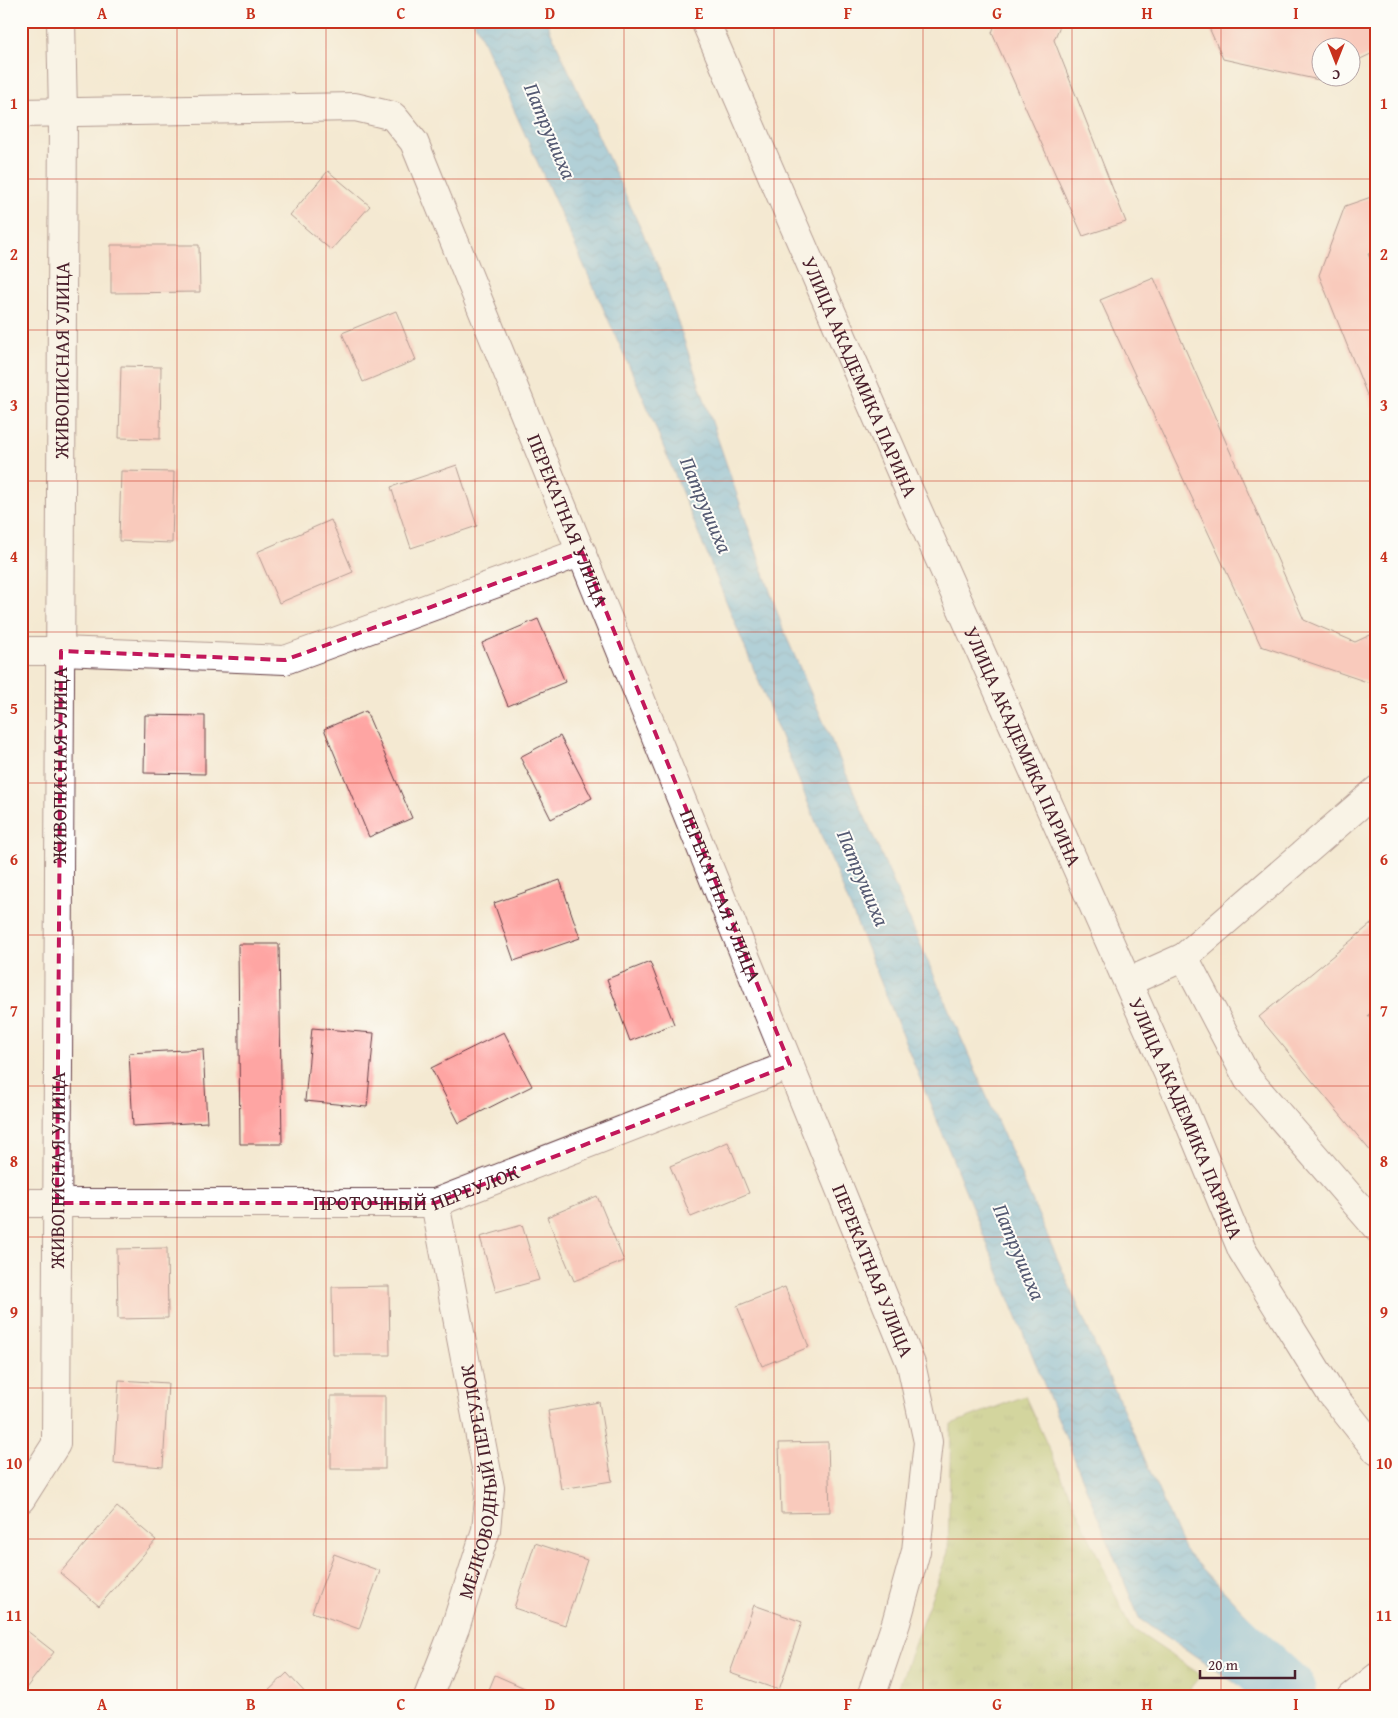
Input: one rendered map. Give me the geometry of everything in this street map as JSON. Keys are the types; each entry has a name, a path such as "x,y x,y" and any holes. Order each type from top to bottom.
{"street":[{"name":"ЖИВОПИСНАЯ УЛИЦА","path":"21,1499 56,1444 63,113 61,21"},
{"name":"УЛИЦА АКАДЕМИКА ПАРИНА","path":"706,21 915,504 1179,1098 1242,1250 1330,1392 1377,1451"},
{"name":"ПЕРЕКАТНАЯ УЛИЦА","path":"63,113 355,107 393,116 414,142 911,1364 928,1442 916,1550 896,1623 871,1697"},
{"path":"21,113 63,113"},
{"path":"21,651 285,660 582,552"},
{"path":"1128,982 1184,957 1377,790"},
{"path":"1184,957 1248,1079 1377,1228"},
{"name":"ПРОТОЧНЫЙ ПЕРЕУЛОК","path":"21,1202 435,1203 790,1065"},
{"name":"МЕЛКОВОДНЫЙ ПЕРЕУЛОК","path":"428,1697 455,1628 486,1530 490,1488 435,1203"},
{"path":"1352,1697 1377,1677"}],"highlighted area":[{"path":"582,552 790,1065 435,1203 57,1203 61,651 285,660"}],"green space":[{"path":"1025,1396 1130,1627 1201,1675 1183,1697 895,1697 948,1552 951,1424"}],"water":[{"path":"474,21 546,21 661,273 783,629 1184,1549 1293,1664 1259,1697 1256,1697 1139,1618 644,399"}],"building":[{"path":"996,21 1062,21 1054,40 1126,222 1083,236 992,33"},
{"path":"1206,21 1264,21 1265,24 1270,21 1377,21 1377,51 1360,59 1360,38 1310,38 1310,78 1223,59"},
{"path":"328,171 370,206 331,250 290,215"},
{"path":"1377,195 1377,251 1368,254 1377,276 1377,420 1319,275 1345,206"},
{"path":"111,245 199,245 200,292 111,293"},
{"path":"1154,278 1304,620 1355,642 1377,632 1377,678 1367,682 1261,646 1100,300"},
{"path":"396,311 416,360 363,382 342,333"},
{"path":"121,366 161,367 160,439 119,438"},
{"path":"457,465 477,526 411,548 391,487"},
{"path":"121,471 174,472 172,543 119,541"},
{"path":"331,520 353,572 279,603 257,552"},
{"path":"538,619 565,682 508,706 482,643"},
{"path":"366,711 412,818 369,837 324,729"},
{"path":"145,715 205,716 205,774 144,773"},
{"path":"560,736 592,798 551,819 520,757"},
{"path":"560,880 580,938 514,961 494,903"},
{"path":"1377,919 1377,1008 1368,1015 1377,1026 1377,1159 1259,1017"},
{"path":"238,944 279,944 282,1144 240,1144"},
{"path":"650,962 674,1024 630,1041 607,979"},
{"path":"312,1028 374,1033 367,1107 305,1101"},
{"path":"504,1032 532,1086 459,1123 431,1068"},
{"path":"203,1049 207,1122 133,1126 129,1053"},
{"path":"728,1142 749,1193 691,1217 670,1166"},
{"path":"597,1196 624,1261 574,1281 547,1217"},
{"path":"522,1225 539,1280 496,1292 480,1237"},
{"path":"167,1248 168,1318 118,1319 117,1249"},
{"path":"389,1286 390,1355 333,1355 332,1287"},
{"path":"785,1287 809,1347 762,1366 737,1306"},
{"path":"119,1380 168,1383 163,1467 114,1463"},
{"path":"331,1396 385,1396 385,1469 331,1469"},
{"path":"599,1402 612,1481 561,1489 548,1411"},
{"path":"828,1442 830,1512 781,1513 779,1443"},
{"path":"117,1507 156,1540 99,1606 60,1573"},
{"path":"535,1543 587,1560 565,1625 514,1608"},
{"path":"334,1554 380,1571 359,1629 312,1612"},
{"path":"754,1605 802,1622 779,1690 730,1673"},
{"path":"21,1626 54,1652 23,1692 21,1691"},
{"path":"287,1673 309,1697 262,1697"},
{"path":"495,1675 545,1697 486,1697"}],"waterway":[{"name":"Патрушиха","path":"1217,1627 1288,1692"}]}
